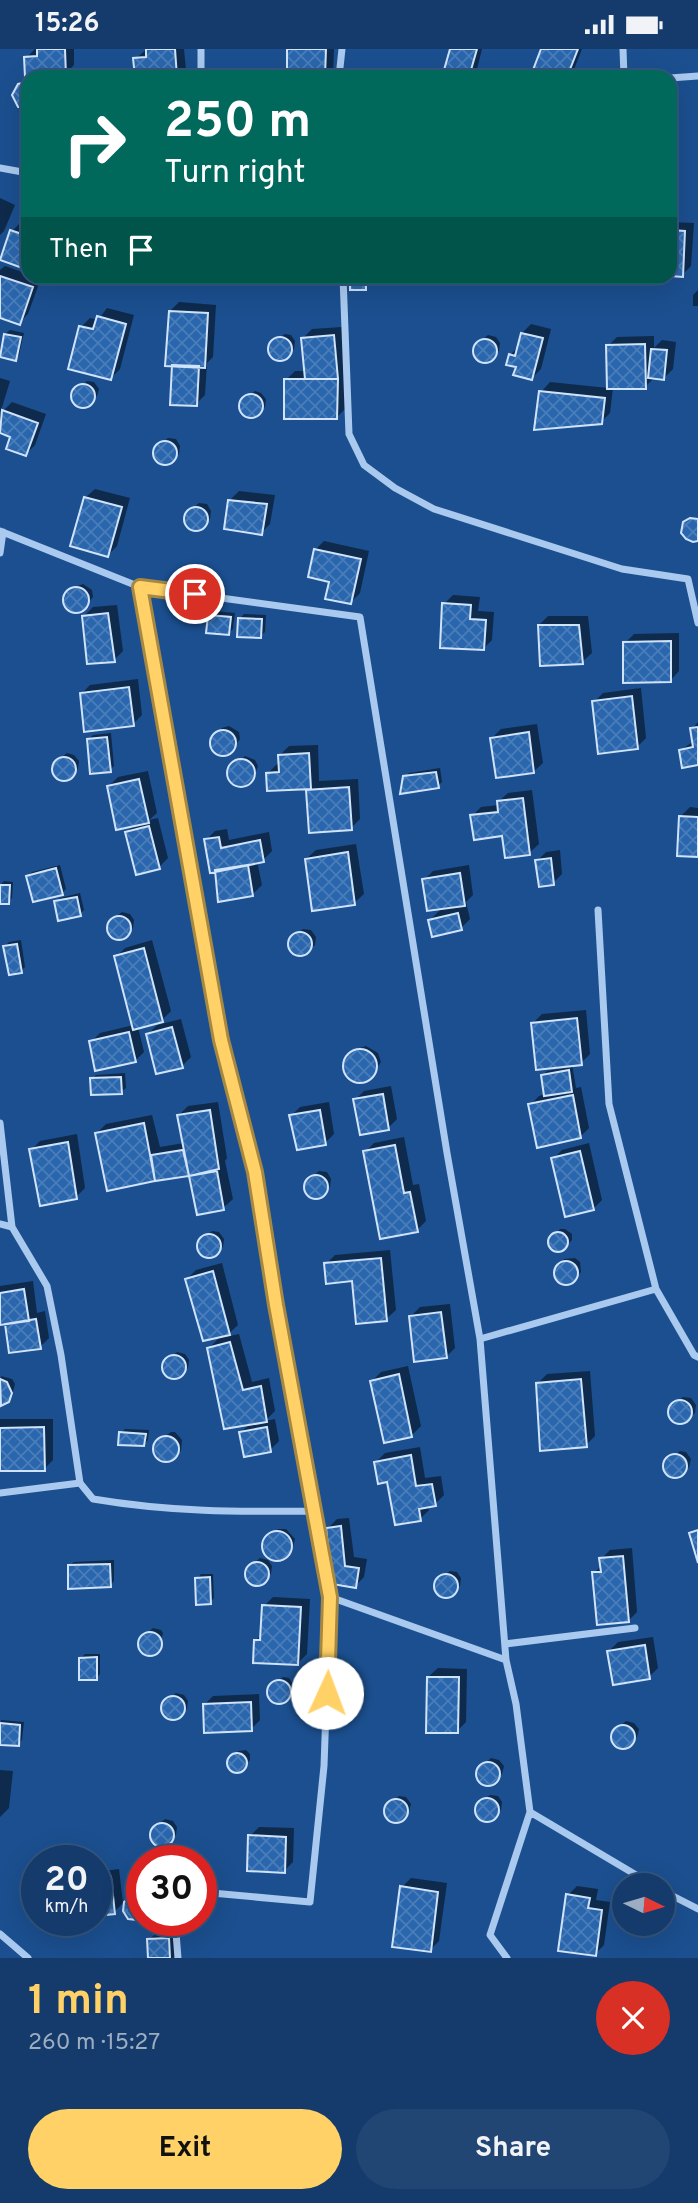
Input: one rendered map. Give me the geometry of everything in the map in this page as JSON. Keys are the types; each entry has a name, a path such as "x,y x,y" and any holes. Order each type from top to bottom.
{"street":[{"path":"201,49 201,70"},
{"path":"339,70 342,49"},
{"path":"623,49 624,70"},
{"path":"677,78 698,76"},
{"path":"0,168 21,172"},
{"path":"344,284 349,434 364,465 395,488 434,509 622,569 688,579 698,576"},
{"path":"0,553 2,531 140,587 360,617 442,1126 480,1339 506,1660 516,1704 530,1812 490,1935 506,1958"},
{"path":"688,579 698,623"},
{"path":"140,587 221,1040 255,1172 276,1305 330,1597 324,1766 310,1902 217,1893"},
{"path":"598,910 609,1104 656,1289 694,1355 698,1357"},
{"path":"0,1123 12,1227 47,1286 61,1355 80,1483 93,1499 143,1507 220,1513 316,1511"},
{"path":"0,1223 12,1227"},
{"path":"480,1339 656,1289"},
{"path":"0,1493 80,1483"},
{"path":"330,1597 506,1660"},
{"path":"505,1644 635,1628"},
{"path":"530,1812 633,1873"},
{"path":"676,1898 698,1909"},
{"path":"0,1934 28,1958"},
{"path":"176,1936 178,1958"}],"building":[{"path":"37,49 65,49 66,70 25,70 24,57 37,56"},
{"path":"146,49 175,49 176,70 134,70 133,58 146,57"},
{"path":"287,49 326,49 325,70 287,70"},
{"path":"450,49 477,49 471,70 444,70"},
{"path":"541,49 578,49 570,70 533,70"},
{"path":"21,83 21,108 12,95"},
{"path":"10,230 21,234 21,268 0,260"},
{"path":"677,230 685,231 683,277 677,277"},
{"path":"0,276 33,287 20,325 0,318"},
{"path":"350,284 366,284 366,290 350,290"},
{"path":"169,311 208,313 205,368 165,366"},
{"path":"97,316 126,324 111,380 68,369 79,326 93,329"},
{"path":"521,333 543,338 532,380 513,375 516,367 506,365 509,354 515,356"},
{"path":"4,334 21,337 16,361 0,357"},
{"path":"334,335 338,379 305,379 301,338"},
{"path":"280,337 291,344 292,349 285,360 280,361 269,354 268,349 275,338"},
{"path":"485,339 494,342 497,351 494,360 485,363 476,360 473,351 476,342"},
{"path":"645,344 646,389 607,389 606,345"},
{"path":"651,349 667,350 664,380 648,378"},
{"path":"172,365 199,366 197,406 170,405"},
{"path":"284,379 338,379 337,419 284,419"},
{"path":"83,384 92,387 95,396 92,405 83,408 74,405 71,396 74,387"},
{"path":"539,391 605,398 602,424 534,430"},
{"path":"251,394 262,401 263,406 256,417 251,418 240,411 239,406 246,395"},
{"path":"2,410 38,423 26,456 6,449 10,437 0,433"},
{"path":"165,441 176,448 177,453 170,464 165,465 154,458 153,453 160,442"},
{"path":"84,497 122,507 108,557 70,546"},
{"path":"228,500 267,504 262,535 224,529"},
{"path":"196,507 205,510 208,519 205,528 196,531 187,528 184,519 187,510"},
{"path":"690,518 698,519 698,541 686,539 681,533 683,522"},
{"path":"314,549 361,559 351,604 325,599 329,582 308,577"},
{"path":"76,587 85,591 89,600 85,609 76,613 67,609 63,600 67,591"},
{"path":"442,603 471,605 470,619 486,620 484,650 440,648"},
{"path":"108,613 115,662 87,664 82,616"},
{"path":"208,615 231,617 229,635 206,633"},
{"path":"238,618 262,619 261,638 237,637"},
{"path":"538,625 579,625 583,664 540,666"},
{"path":"671,641 671,682 623,683 623,642"},
{"path":"129,687 134,726 84,732 80,693"},
{"path":"632,696 638,749 598,754 592,701"},
{"path":"698,727 698,765 682,768 679,750 693,747 690,728"},
{"path":"223,730 232,734 236,743 232,752 223,756 214,752 210,743 214,734"},
{"path":"529,732 534,773 496,778 490,738"},
{"path":"107,737 111,772 90,774 87,739"},
{"path":"309,753 311,789 267,791 266,773 279,772 278,755"},
{"path":"64,757 75,764 76,769 69,780 64,781 53,774 52,769 59,758"},
{"path":"241,759 251,763 255,773 251,783 241,787 231,783 227,773 231,763"},
{"path":"436,772 439,788 400,794 403,776"},
{"path":"139,779 149,823 116,830 107,786"},
{"path":"349,787 352,830 309,833 306,790"},
{"path":"523,798 530,855 505,858 502,836 474,840 470,815 498,812 497,801"},
{"path":"679,816 698,817 698,857 677,856"},
{"path":"149,826 160,869 136,875 125,832"},
{"path":"219,837 221,848 260,840 264,862 210,873 204,839"},
{"path":"348,852 355,905 312,911 305,859"},
{"path":"551,858 554,885 539,887 535,860"},
{"path":"248,865 253,896 218,902 215,870"},
{"path":"56,868 63,895 33,902 26,876"},
{"path":"460,873 465,906 427,911 422,879"},
{"path":"0,885 10,885 9,904 0,904"},
{"path":"77,897 81,916 58,921 54,901"},
{"path":"458,913 462,930 432,937 428,920"},
{"path":"119,916 128,919 131,928 128,937 119,940 110,937 107,928 110,919"},
{"path":"300,932 311,939 312,944 305,955 300,956 289,949 288,944 295,933"},
{"path":"17,944 22,973 9,975 3,946"},
{"path":"144,948 163,1022 133,1030 114,956"},
{"path":"577,1018 582,1065 536,1070 531,1023"},
{"path":"172,1027 183,1068 156,1074 146,1034"},
{"path":"129,1032 136,1062 95,1071 89,1041"},
{"path":"360,1049 372,1054 377,1066 372,1078 360,1083 348,1078 343,1066 348,1054"},
{"path":"569,1070 572,1092 544,1096 541,1075"},
{"path":"121,1077 122,1094 91,1095 90,1078"},
{"path":"383,1094 389,1130 360,1135 353,1099"},
{"path":"573,1095 581,1138 537,1148 528,1104"},
{"path":"210,1110 219,1169 189,1176 177,1115"},
{"path":"320,1110 326,1145 297,1150 289,1115"},
{"path":"144,1123 155,1181 107,1191 95,1133"},
{"path":"68,1142 77,1199 40,1206 29,1149"},
{"path":"395,1145 404,1193 410,1192 418,1232 380,1239 363,1151"},
{"path":"183,1150 189,1176 155,1181 151,1155"},
{"path":"580,1151 594,1210 565,1217 551,1158"},
{"path":"217,1171 224,1210 197,1215 189,1176"},
{"path":"316,1175 325,1178 328,1187 325,1196 316,1199 307,1196 304,1187 307,1178"},
{"path":"554,1232 562,1232 568,1242 562,1252 554,1252 548,1246 548,1238"},
{"path":"209,1234 220,1241 221,1246 214,1257 209,1258 198,1251 197,1246 204,1235"},
{"path":"381,1258 387,1321 356,1324 352,1281 326,1284 324,1263"},
{"path":"566,1261 575,1264 578,1273 575,1282 566,1285 557,1282 554,1273 557,1264"},
{"path":"213,1271 230,1335 203,1341 185,1279"},
{"path":"24,1289 29,1321 0,1325 0,1293"},
{"path":"441,1312 447,1358 414,1362 409,1316"},
{"path":"36,1319 41,1349 9,1353 5,1324"},
{"path":"230,1342 243,1390 261,1386 267,1422 224,1429 207,1348"},
{"path":"174,1355 185,1362 186,1367 179,1378 174,1379 163,1372 162,1367 169,1356"},
{"path":"399,1374 412,1437 384,1443 370,1381"},
{"path":"0,1379 7,1382 12,1393 9,1402 1,1406"},
{"path":"581,1379 587,1447 540,1451 536,1383"},
{"path":"680,1400 691,1407 692,1412 685,1423 680,1424 669,1417 668,1412 675,1401"},
{"path":"44,1427 45,1471 0,1471 0,1428"},
{"path":"267,1427 271,1452 244,1457 239,1432"},
{"path":"119,1432 146,1434 144,1446 118,1445"},
{"path":"166,1436 175,1440 179,1449 175,1458 166,1462 157,1458 153,1449 157,1440"},
{"path":"675,1454 684,1457 687,1466 684,1475 675,1478 666,1475 663,1466 666,1457"},
{"path":"411,1455 416,1486 432,1484 436,1506 419,1509 421,1521 395,1525 387,1482 378,1484 374,1462"},
{"path":"341,1526 345,1566 359,1568 356,1588 332,1584 326,1528"},
{"path":"698,1530 698,1563 689,1533"},
{"path":"277,1531 283,1532 291,1540 291,1552 283,1560 277,1561 271,1560 263,1552 262,1546 263,1540 271,1532"},
{"path":"623,1556 629,1622 597,1625 592,1572 601,1572 599,1558"},
{"path":"257,1562 268,1569 269,1574 262,1585 257,1586 246,1579 245,1574 252,1563"},
{"path":"110,1564 111,1587 68,1589 68,1565"},
{"path":"446,1574 455,1577 458,1586 455,1595 446,1598 437,1595 434,1586 437,1577"},
{"path":"210,1577 211,1604 196,1605 195,1578"},
{"path":"262,1605 301,1607 298,1665 253,1663 254,1640 260,1640"},
{"path":"150,1632 161,1639 162,1644 155,1655 150,1656 139,1649 138,1644 145,1633"},
{"path":"645,1645 650,1679 613,1685 607,1651"},
{"path":"97,1657 97,1680 79,1680 79,1658"},
{"path":"427,1677 459,1677 458,1733 426,1733"},
{"path":"279,1680 288,1683 291,1692 288,1701 279,1704 270,1701 267,1692 270,1683"},
{"path":"173,1696 182,1699 185,1708 182,1717 173,1720 164,1717 161,1708 164,1699"},
{"path":"251,1702 252,1731 204,1733 203,1704"},
{"path":"0,1723 20,1725 19,1746 0,1745"},
{"path":"623,1725 634,1732 635,1737 628,1748 623,1749 612,1742 611,1737 618,1726"},
{"path":"237,1753 244,1756 247,1763 244,1770 237,1773 230,1770 227,1763 230,1756"},
{"path":"488,1762 497,1765 500,1774 497,1783 488,1786 479,1783 476,1774 479,1765"},
{"path":"487,1798 498,1805 499,1810 492,1821 487,1822 476,1815 475,1810 482,1799"},
{"path":"396,1799 405,1802 408,1811 405,1820 396,1823 387,1820 384,1811 387,1802"},
{"path":"167,1824 173,1830 171,1844 153,1844 150,1835 153,1826"},
{"path":"248,1835 286,1837 285,1873 247,1871"},
{"path":"112,1886 115,1914 112,1914"},
{"path":"400,1886 438,1892 431,1952 392,1947"},
{"path":"566,1894 590,1898 588,1908 602,1910 596,1956 558,1951"},
{"path":"126,1900 126,1916 123,1911"},
{"path":"169,1938 170,1958 148,1958 147,1939"}],"route":[{"path":"195,594 140,587 221,1040 255,1172 276,1305 316,1511 330,1597 327,1693"}]}
